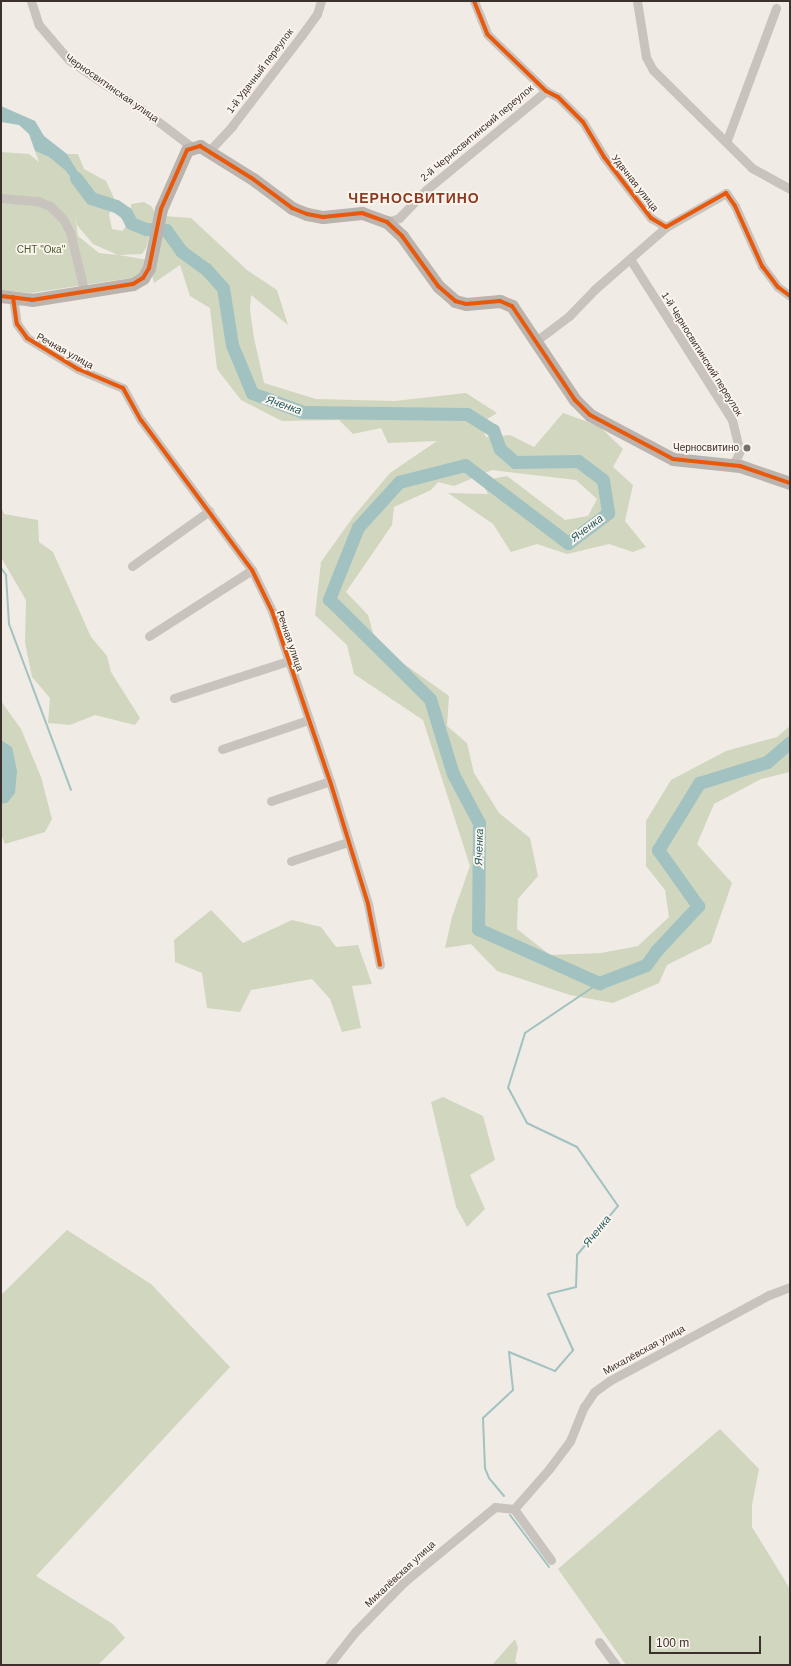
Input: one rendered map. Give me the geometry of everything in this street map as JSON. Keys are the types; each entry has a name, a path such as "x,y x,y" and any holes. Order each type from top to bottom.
{"street":[{"name":"Черносвитинская улица","path":"31,1 39,25 69,60 143,110 192,146 200,146 210,150 292,208 307,214 323,217 362,213 387,222 402,236 445,293 455,301 466,304 500,301 512,306 576,400 590,415 673,459 734,465 790,483"},
{"name":"1-й Удачный переулок","path":"210,150 232,126 301,36 317,14 322,1"},
{"name":"Удачная улица","path":"474,1 481,15 487,34 546,91 558,97 583,122 604,157 651,218 666,227"},
{"path":"637,1 646,57 653,70 712,130 727,140 752,168 790,189"},
{"path":"727,140 776,8"},
{"name":"2-й Черносвитинский переулок","path":"387,222 398,218 426,190 546,91"},
{"path":"7,296 32,300 84,290 133,284 147,274 161,209 187,150 192,146"},
{"path":"536,341 569,316 666,227 726,193 738,212 762,266 778,287 790,296"},
{"path":"1,198 38,201 50,206 62,219 70,232 84,290"},
{"name":"1-й Черносвитинский переулок","path":"630,259 732,420 740,451 734,465"},
{"name":"Речная улица","path":"7,296 17,324 27,338 78,369 123,388 141,420 252,570 272,611 330,781 368,904 380,965"},
{"path":"132,566 209,511"},
{"path":"149,636 252,570"},
{"path":"174,698 288,660"},
{"path":"222,749 308,720"},
{"path":"271,800 330,781"},
{"path":"291,861 348,842"},
{"name":"Михалёвская улица","path":"329,1665 355,1632 404,1582 495,1507 514,1509 549,1469 570,1440 584,1407 594,1392 609,1381 768,1295 790,1287"},
{"path":"514,1509 551,1560"},
{"path":"600,1642 616,1665"}],"green space":[{"name":"СНТ \"Ока\"","path":"35,151 49,157 66,171 80,191 91,194 67,154 78,154 84,169 106,181 114,198 109,215 112,229 122,231 131,221 131,204 144,202 151,206 155,212 146,248 142,254 119,255 148,260 137,277 31,293 1,290 1,152 29,154 39,162","holes":["75,214 77,225 93,244 118,255 99,253 78,236"]},
{"path":"164,216 191,218 247,270 277,290 288,325 251,295 250,310 254,338 264,383 316,399 395,401 466,393 497,413 479,424 486,437 510,435 534,447 563,413 599,426 623,449 613,467 633,485 625,521 646,547 633,552 609,544 567,554 537,544 511,552 493,524 448,493 488,494 481,481 507,476 565,520 588,516 597,499 576,480 492,470 454,486 438,482 431,490 394,507 392,525 346,592 368,615 376,644 449,696 447,726 467,743 474,773 499,813 530,838 538,876 518,899 517,929 550,955 601,953 638,946 669,917 665,890 646,866 646,821 671,780 726,751 777,737 790,726 790,772 761,779 714,804 697,844 732,883 711,943 667,965 659,983 613,1003 570,995 497,971 471,944 445,948 452,917 470,866 423,720 354,674 347,645 315,615 321,562 353,517 390,473 437,441 388,443 381,428 353,434 339,420 282,421 241,400 217,369 210,308 190,296 180,265 154,283 152,275"},
{"path":"1,506 4,514 38,520 39,542 53,552 91,637 107,656 111,672 140,718 135,725 95,715 70,725 48,723 50,698 32,677 25,643 26,600 2,559"},
{"path":"1,701 21,729 41,777 52,819 45,832 5,844 1,834 1,804 7,803 12,747 1,740"},
{"path":"211,910 243,943 292,920 321,927 336,947 358,945 372,984 352,986 361,1028 342,1032 330,999 312,979 251,990 240,1012 207,1008 202,973 175,962 174,940"},
{"path":"443,1097 483,1116 495,1160 470,1175 485,1209 467,1227 456,1207 431,1102"},
{"path":"67,1230 151,1284 230,1367 36,1576 113,1624 125,1638 98,1665 1,1665 1,1295"},
{"path":"720,1429 759,1469 752,1505 752,1527 790,1589 790,1665 626,1665 558,1569"},
{"path":"515,1639 518,1648 515,1661 519,1665 492,1665"}],"water":[{"path":"1,106 35,121 44,136 67,154 92,195 80,191 66,171 49,157 35,151 29,134 19,125 1,122"},
{"path":"1,740 12,747 17,771 15,793 7,803 1,804"}],"waterway":[{"name":"Яченка","path":"76,178 91,198 116,206 126,213 131,223 146,229 166,230 181,251 206,269 223,288 232,345 252,393 303,412 467,414 493,430 500,449 515,462 578,461 603,480 608,513 568,543 465,465 399,482 358,527 329,599 430,699 453,774 479,823 478,929 599,983 646,965 656,951 698,906 658,850 699,783 767,762 790,742"},
{"path":"1,568 6,575 9,624 71,790"},
{"name":"Яченка","path":"504,1496 489,1478 485,1468 483,1418 513,1390 509,1352 555,1371 573,1350 548,1294 576,1287 577,1255 618,1206 577,1147 527,1123 508,1088 525,1033 599,983"},
{"path":"510,1515 549,1567"}],"cycle path":[{"path":"474,1 487,34 546,91 558,97 583,122 604,157 651,218 666,227 726,193 735,206 762,266 778,287 790,296"},
{"path":"1,296 32,300 133,284 143,278 149,268 161,209 187,150 200,146 253,179 292,208 307,214 323,217 362,213 387,222 402,236 438,286 455,301 466,304 500,301 512,306 575,400 590,415 673,459 740,466 790,483"},
{"path":"13,297 17,324 27,338 78,369 123,388 141,420 252,570 272,611 330,781 368,904 380,965"}],"place":[{"name":"Черносвитино","path":"747,448"}],"district":[{"name":"ЧЕРНОСВИТИНО","path":"414,198"}]}
